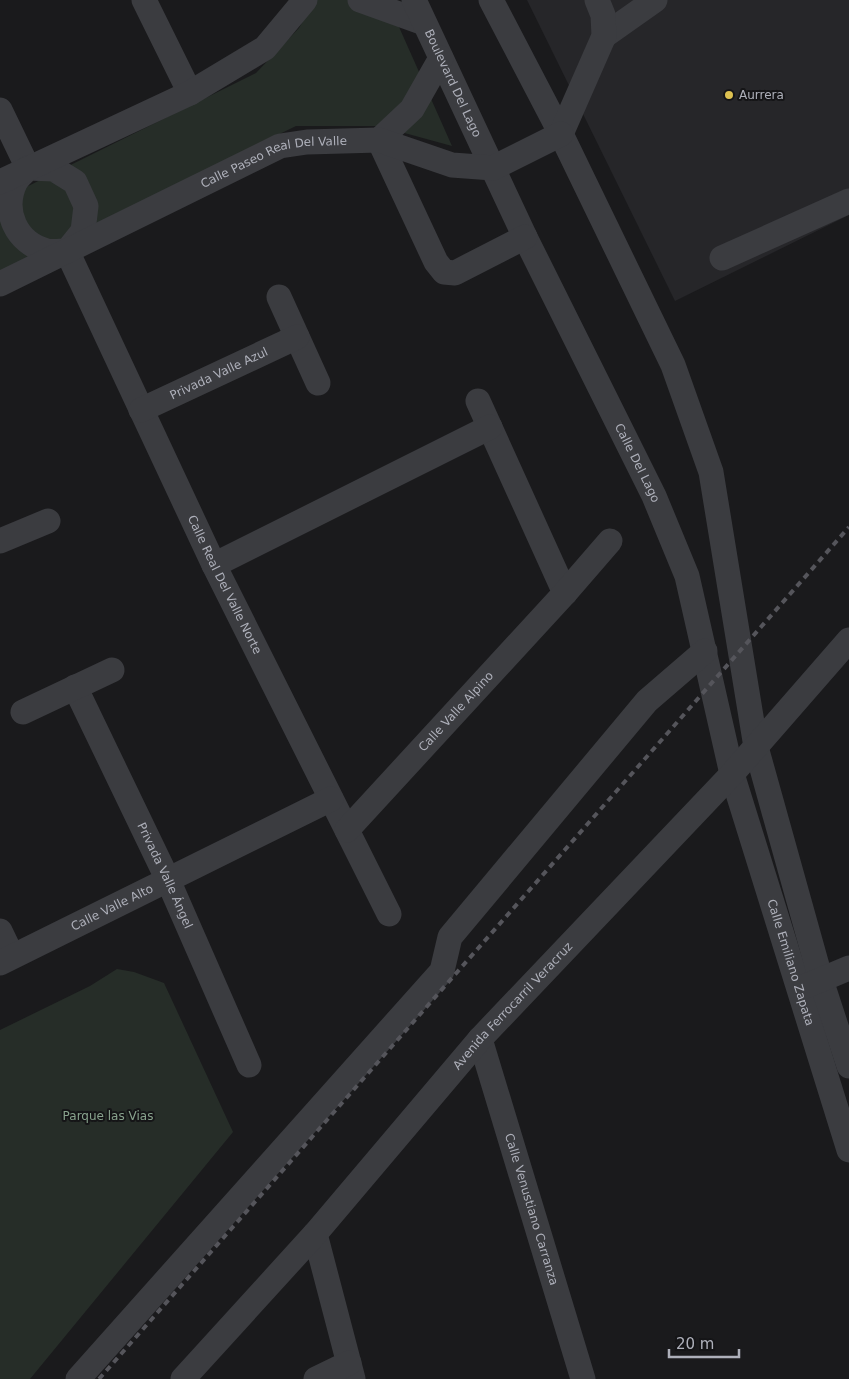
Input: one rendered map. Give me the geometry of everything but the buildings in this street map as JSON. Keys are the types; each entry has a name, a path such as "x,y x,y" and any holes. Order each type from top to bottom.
{"street":[{"path":"144,0 190,93"},
{"path":"0,182 190,93 265,48 305,0 312,0"},
{"path":"360,0 424,23"},
{"name":"Boulevard Del Lago","path":"414,0 493,168"},
{"path":"491,0 561,134 673,365 711,472 756,746"},
{"path":"493,168 561,134 604,36 603,15 597,0"},
{"path":"604,36 656,0"},
{"path":"441,58 412,108 379,140 436,262 444,272 455,273 525,237"},
{"path":"0,110 28,168"},
{"name":"Calle Paseo Real Del Valle","path":"0,284 280,146 307,142 379,140 452,164 493,168"},
{"path":"28,168 54,169 75,182 86,206 83,231 67,251 48,251 31,245 18,233 10,216 10,198 16,181 28,168"},
{"name":"Calle Del Lago","path":"493,168 525,237 654,496 691,585 732,774"},
{"path":"722,258 849,201"},
{"name":"Calle Real Del Valle Norte","path":"67,251 214,565 388,914"},
{"path":"279,297 318,383"},
{"name":"Privada Valle Azul","path":"141,410 298,337"},
{"path":"478,401 566,593"},
{"path":"214,565 490,427"},
{"path":"2,536 48,521"},
{"name":"Calle Valle Alpino","path":"347,830 566,593 610,541"},
{"path":"691,585 727,573"},
{"name":"Avenida Ferrocarril Veracruz","path":"183,1379 315,1234 480,1039 732,774 849,640"},
{"path":"78,1379 442,972 450,937 647,702 705,651"},
{"path":"24,712 112,670"},
{"name":"Privada Valle Ángel","path":"74,688 168,880 249,1065"},
{"name":"Calle Emiliano Zapata","path":"756,746 821,980 849,1066"},
{"name":"Calle Emiliano Zapata","path":"732,774 849,1150"},
{"name":"Calle Valle Alto","path":"6,959 331,799"},
{"path":"0,931 6,959"},
{"path":"799,989 849,968"},
{"name":"Calle Venustiano Carranza","path":"480,1039 583,1379"},
{"path":"315,1234 351,1371 316,1379"}],"shaded area":[{"path":"527,0 849,0 849,215 675,301"}],"green space":[{"path":"315,0 387,0 452,146 379,126 296,126 0,271 0,200 256,73 299,28"},
{"name":"Parque las Vias","path":"117,969 134,972 164,983 233,1132 30,1379 0,1379 0,1030 90,986"}],"railway":[{"path":"99,1379 849,527"}],"place":[{"name":"Aurrera","path":"729,95"}]}
